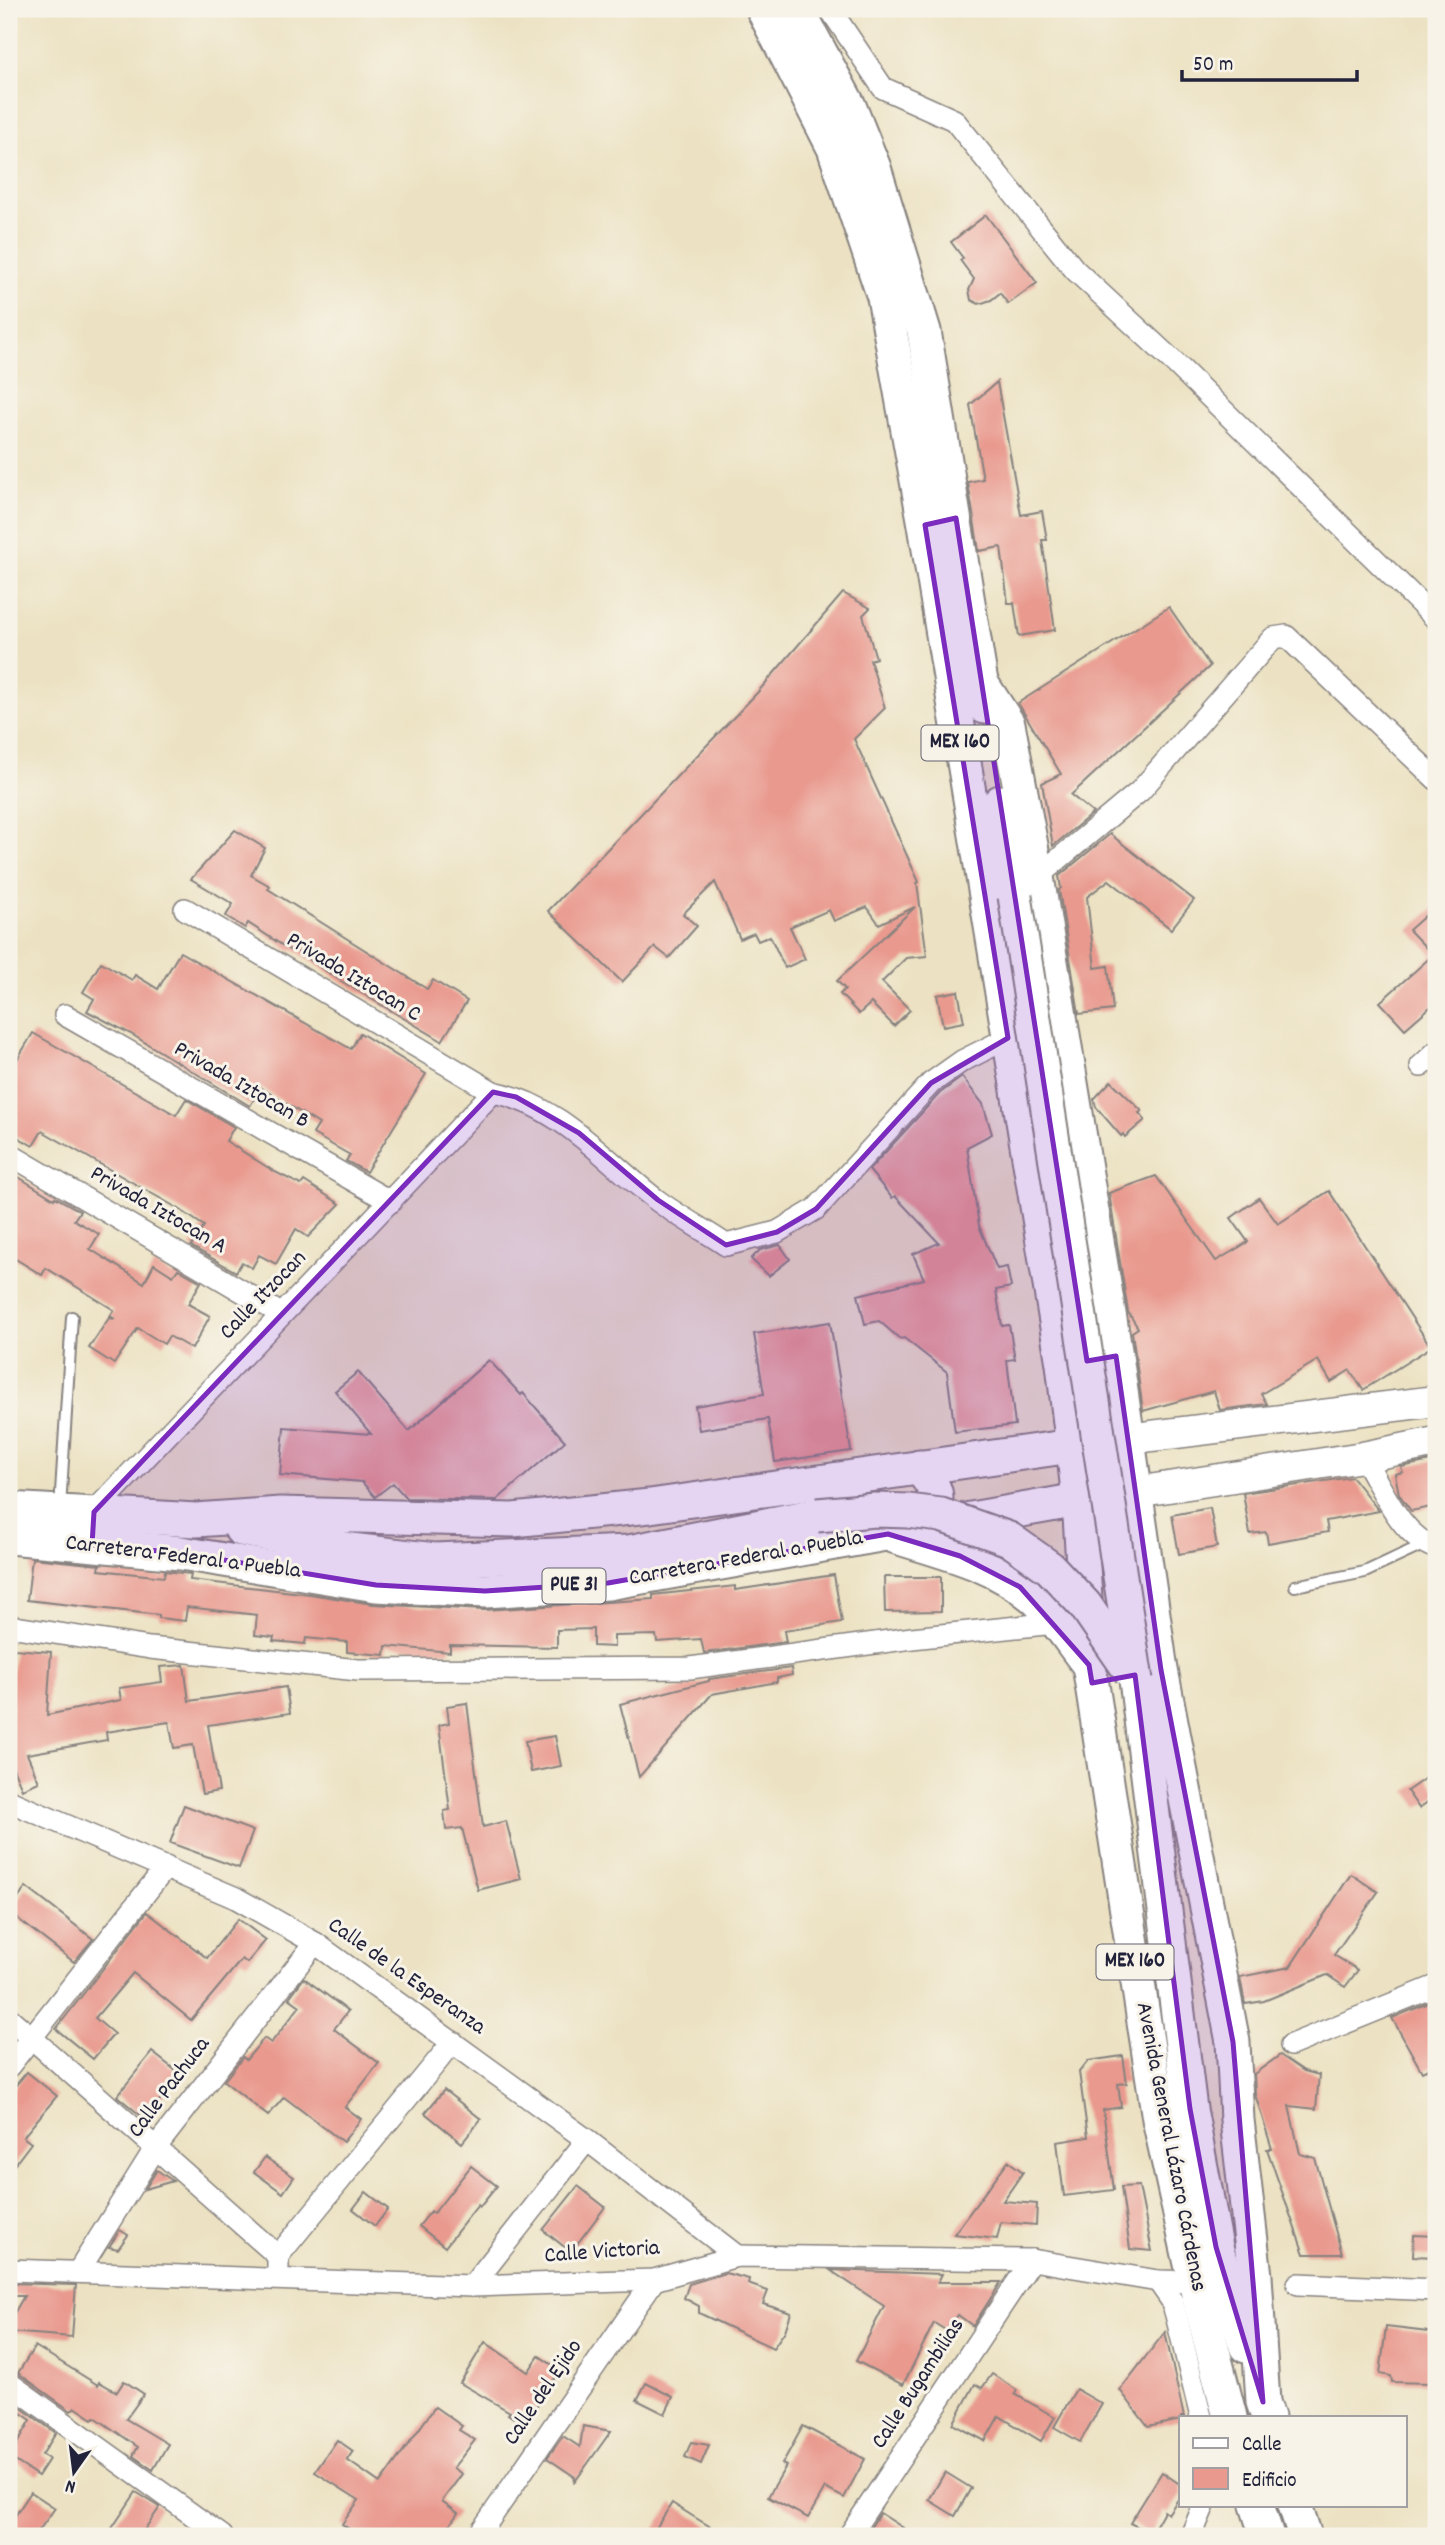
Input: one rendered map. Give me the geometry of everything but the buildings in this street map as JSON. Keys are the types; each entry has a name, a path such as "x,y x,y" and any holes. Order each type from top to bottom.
{"main road":[{"name":"MEX 160","path":"763,9 834,148 884,297 982,684 1026,886 1148,1675"},
{"name":"MEX 160","path":"797,9 849,106 874,168 924,331 941,521 1008,1038 1063,1364 1079,1499"},
{"path":"1026,886 1116,1356 1136,1492 1148,1675 1233,2042 1237,2120 1255,2276 1265,2410"},
{"path":"1063,1364 1116,1356"},
{"name":"Carretera Federal a Puebla","path":"9,1537 59,1527 94,1512 196,1520 281,1514 513,1520 650,1506 1127,1438 1436,1401"},
{"name":"Carretera Federal a Puebla","path":"9,1509 59,1527 92,1545 181,1553 376,1585 485,1591 608,1583 1079,1499 1363,1457 1436,1442"},
{"path":"919,1467 936,1492 936,1506 925,1527"},
{"path":"873,1473 864,1490 865,1518 872,1527 888,1535 960,1556 993,1570 1037,1600 1090,1674 1148,1675"},
{"name":"Avenida General Lázaro Cárdenas","path":"1079,1499 1090,1674 1159,2119 1195,2282 1230,2416"},
{"path":"196,1520 351,1550 435,1560 629,1552 817,1515 875,1510 941,1515 1009,1539 1050,1568 1148,1675"},
{"name":"Avenida General Lázaro Cárdenas","path":"1148,1675 1190,2109 1216,2247 1265,2410"},
{"path":"1257,2506 1267,2536"},
{"path":"1295,2506 1305,2536"}],"street":[{"path":"830,9 883,88 954,120 1074,270 1175,363 1436,619"},
{"path":"1026,886 1140,791 1273,638 1286,636 1436,779"},
{"name":"Privada Iztocan C","path":"185,909 493,1092 516,1097 579,1133 658,1200 726,1245 777,1232 816,1209 931,1083 962,1061 1008,1038"},
{"name":"Privada Iztocan B","path":"65,1015 391,1202"},
{"name":"Calle Itzocan","path":"94,1512 281,1314 344,1252 493,1092"},
{"name":"Privada Iztocan A","path":"9,1154 281,1314"},
{"path":"1363,1457 1401,1521 1431,1546"},
{"path":"92,1545 94,1512"},
{"path":"9,1626 150,1648 358,1671 690,1668 912,1638 1055,1623"},
{"name":"Calle de la Esperanza","path":"9,1801 236,1898 315,1943 587,2140 737,2256"},
{"path":"9,2066 166,1867"},
{"name":"Calle Pachuca","path":"78,2272 156,2147 315,1943"},
{"path":"1291,2045 1436,1986"},
{"path":"9,2018 278,2256"},
{"path":"278,2280 278,2256 453,2042"},
{"path":"472,2286 587,2140"},
{"name":"Calle Victoria","path":"9,2270 472,2286 654,2280 737,2256 1032,2260 1158,2281 1195,2282"},
{"name":"Calle Bugambilias","path":"849,2536 1032,2260"},
{"name":"Calle del Ejido","path":"478,2536 654,2280"},
{"path":"1158,2281 1172,2301 1177,2315 1201,2416"},
{"path":"1298,2284 1436,2290"},
{"path":"9,2383 222,2536"},
{"path":"1192,2536 1204,2506"}],"lane":[{"path":"59,1527 72,1317"},
{"path":"1295,1586 1365,1572 1431,1546"}],"highlighted area":[{"path":"956,518 1087,1361 1116,1356 1161,1670 1233,2042 1263,2402 1216,2247 1190,2109 1135,1675 1092,1683 1089,1665 1020,1587 960,1556 888,1534 608,1583 485,1591 376,1585 181,1553 92,1545 94,1512 493,1092 516,1097 579,1133 658,1200 726,1245 777,1232 816,1209 931,1083 1008,1038 925,525"}]}
